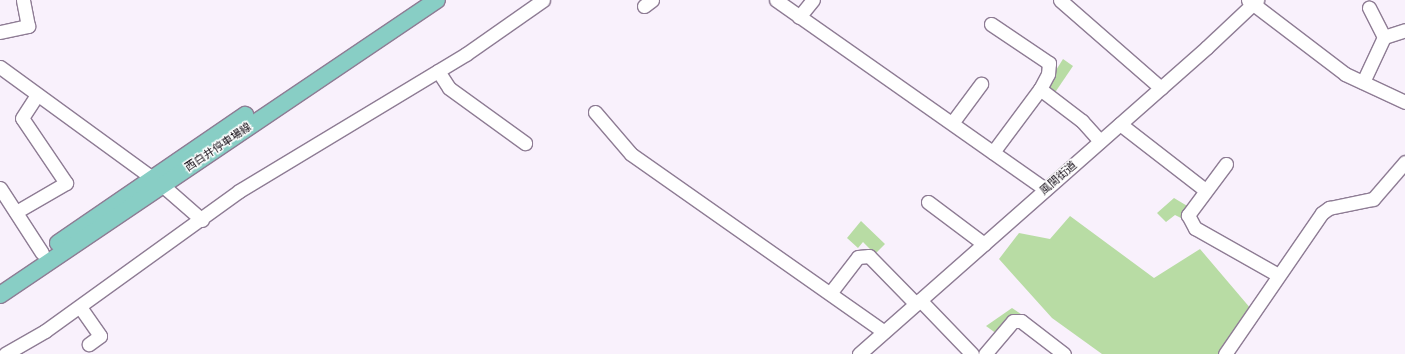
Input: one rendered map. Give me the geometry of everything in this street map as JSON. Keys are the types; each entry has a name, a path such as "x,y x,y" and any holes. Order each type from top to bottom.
{"main road":[{"name":"西白井停車場線","path":"0,295 156,181 419,0"},
{"name":"西白井停車場線","path":"0,282 42,253 437,0"}],"street":[{"path":"0,32 28,26 23,0"},
{"path":"5,354 80,307 240,191 438,71 543,0"},
{"path":"776,0 799,18 1045,189"},
{"path":"799,18 813,0"},
{"path":"1060,0 1161,88"},
{"path":"1252,1 1318,56 1363,82 1405,102"},
{"name":"風間街道","path":"858,354 1161,88 1252,1"},
{"path":"1369,8 1384,37"},
{"path":"991,24 1049,63 1048,74 1040,89 993,152"},
{"path":"1363,82 1384,37 1405,30"},
{"path":"0,67 156,181 202,220"},
{"path":"438,71 449,88 525,143"},
{"path":"952,123 980,84"},
{"path":"1040,89 1082,121 1100,141"},
{"path":"16,212 66,183 22,118 37,95"},
{"path":"595,112 631,154 831,292 884,332"},
{"path":"1120,124 1205,190"},
{"path":"1224,354 1322,213 1335,206 1374,199 1405,162"},
{"path":"1226,164 1205,190 1188,215 1195,228 1278,275"},
{"path":"0,188 42,253"},
{"path":"928,202 984,244"},
{"path":"831,292 858,257 869,256 972,354"},
{"path":"80,307 100,336 88,344"},
{"path":"985,354 1013,321 1021,321 1064,354"}],"green space":[{"path":"1063,59 1073,66 1054,94 1049,91 1048,83"},
{"path":"1174,198 1189,207 1181,218 1175,215 1166,222 1157,213"},
{"path":"1070,216 1154,278 1200,249 1257,316 1228,354 1102,354 1052,318 999,259 1019,233 1050,239"},
{"path":"861,221 885,244 875,254 863,242 858,248 847,238"},
{"path":"1012,308 1021,314 1011,317 997,334 986,326"}]}
